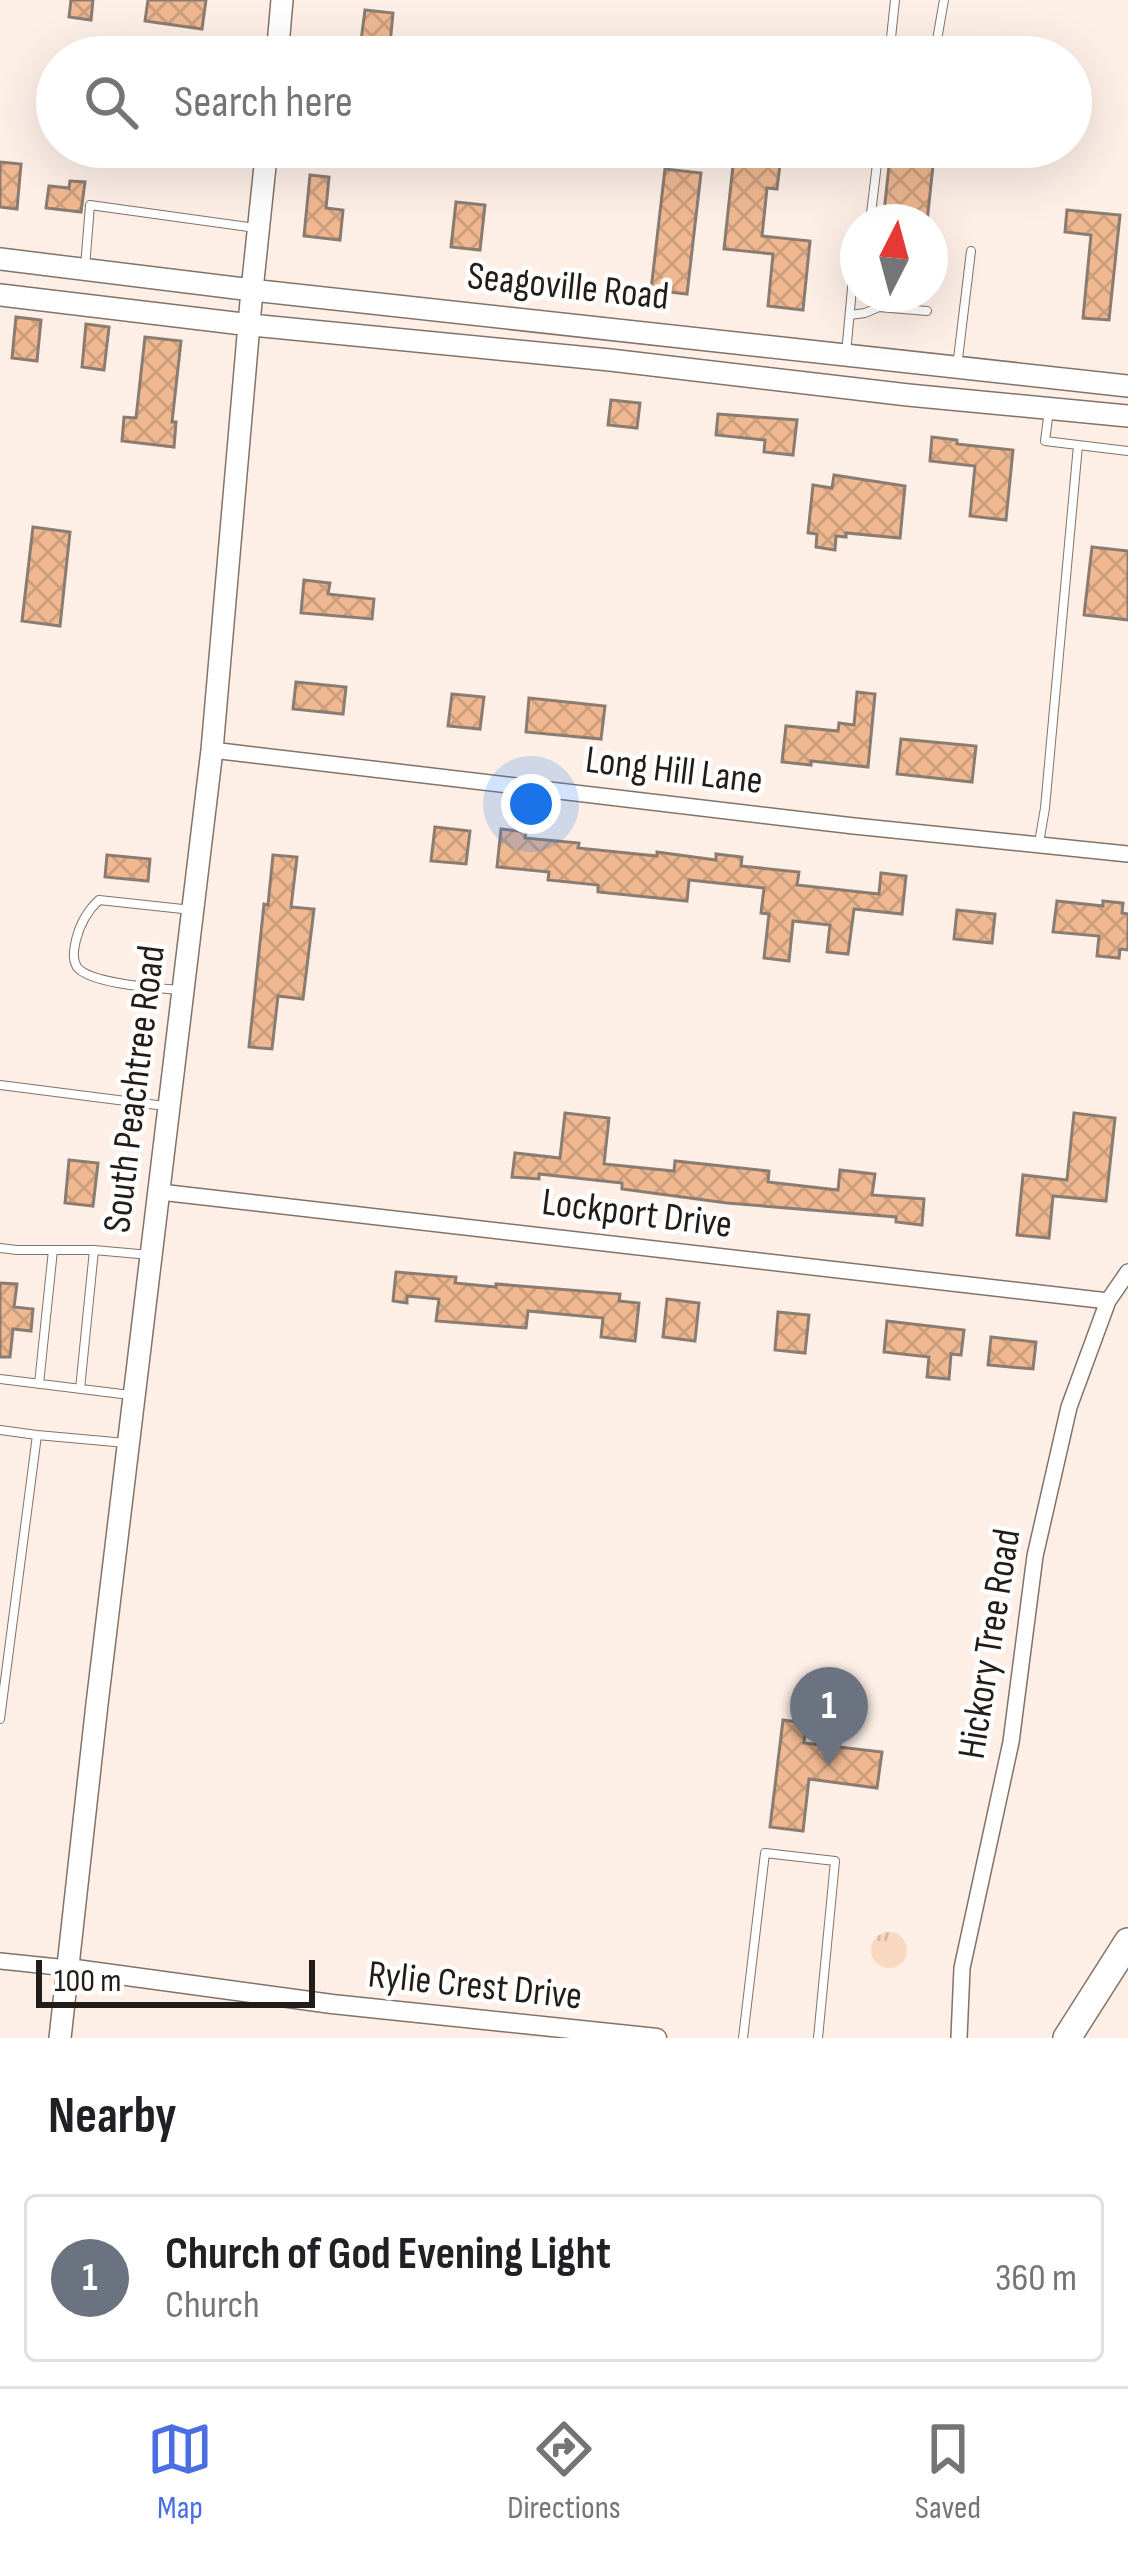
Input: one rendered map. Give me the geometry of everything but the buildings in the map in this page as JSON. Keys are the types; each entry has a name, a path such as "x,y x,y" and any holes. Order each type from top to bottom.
{"highway":[{"path":"1067,2038 1128,1942"}],"main road":[{"path":"279,36 283,0"},
{"name":"South Peachtree Road","path":"60,2038 212,750 265,168"},
{"name":"Seagoville Road","path":"0,259 1128,386"},
{"name":"Seagoville Road","path":"0,295 1128,416"},
{"path":"610,360 613,328"},
{"path":"788,381 791,349"}],"street":[{"name":"Long Hill Lane","path":"212,750 1128,854"},
{"name":"Lockport Drive","path":"160,1192 1108,1300"},
{"name":"Hickory Tree Road","path":"959,2038 962,1968 1011,1742 1035,1556 1069,1406 1108,1300 1128,1272"},
{"name":"Rylie Crest Drive","path":"0,1961 332,2004 656,2038"}],"lane":[{"path":"891,36 895,0"},
{"path":"938,36 944,0"},
{"path":"872,204 876,168"},
{"path":"85,268 90,205 259,229"},
{"path":"957,368 971,251"},
{"path":"846,356 850,312"},
{"path":"850,315 861,312"},
{"path":"1049,409 1046,441 1128,451"},
{"path":"1039,845 1078,445"},
{"path":"183,991 119,984 84,972 76,966 73,953 78,931 99,900 193,910"},
{"path":"0,1085 170,1107"},
{"path":"0,1248 152,1256"},
{"path":"39,1384 53,1250"},
{"path":"80,1389 94,1250"},
{"path":"0,1379 135,1396"},
{"path":"0,1430 129,1443"},
{"path":"0,1719 38,1435"},
{"path":"742,2038 765,1853 835,1861 818,2038"}],"green space":[{"path":"889,1932 902,1937 907,1950 902,1963 889,1968 876,1963 871,1950 876,1937"}],"place":[{"name":"Church of God Evening Light","path":"829,1766"}]}
